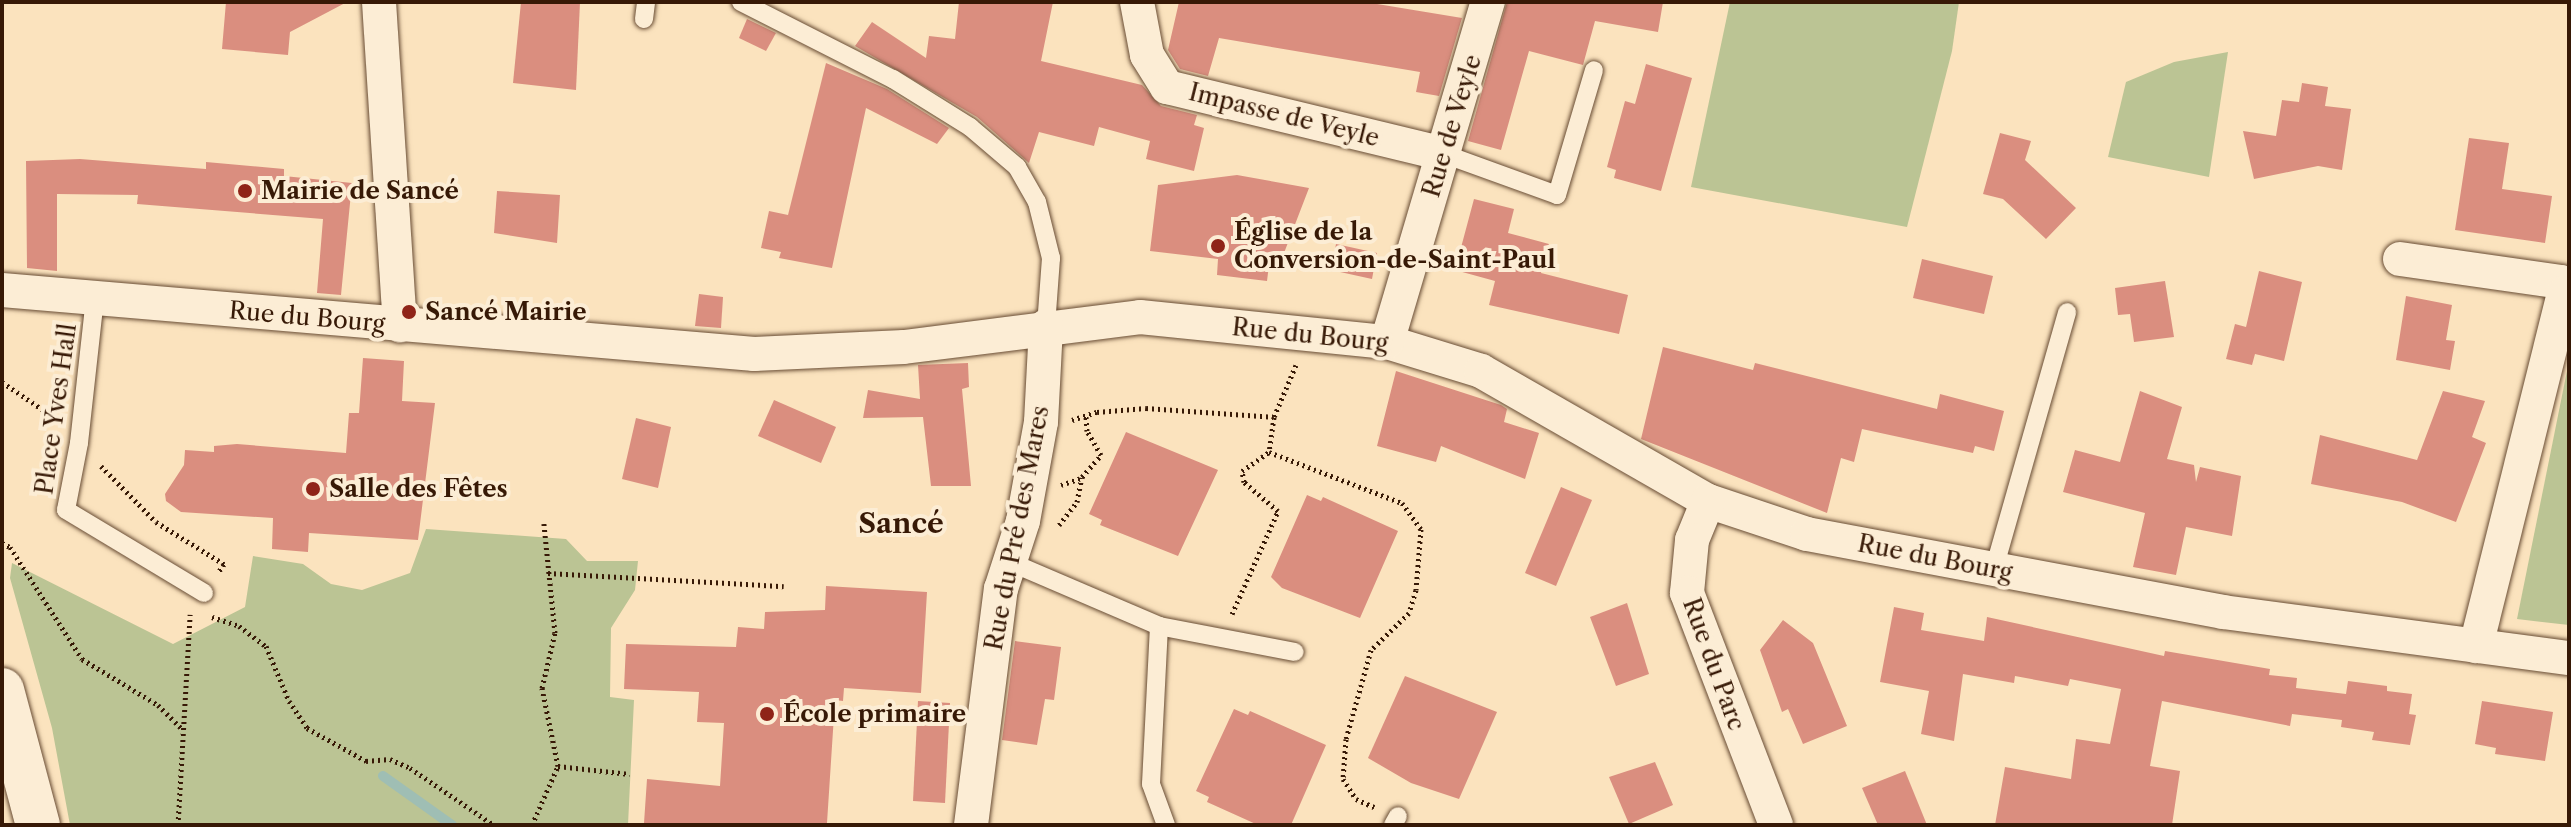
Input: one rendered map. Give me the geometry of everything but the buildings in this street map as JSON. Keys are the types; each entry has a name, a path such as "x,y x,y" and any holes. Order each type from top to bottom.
{"street":[{"path":"379,2 400,325"},
{"name":"Impasse de Veyle","path":"1137,2 1147,55 1167,87 1444,154"},
{"name":"Rue de Veyle","path":"1387,342 1488,2"},
{"path":"2400,259 2561,282 2564,293 2476,646"},
{"name":"Rue du Bourg","path":"5,293 754,354 904,347 1046,326 1140,317 1387,342 1481,371 1708,501 1807,534 2223,612 2569,658"},
{"name":"Rue du Pré des Mares","path":"971,825 1001,589 1023,568 1023,521 1041,422 1046,326"},
{"name":"Rue du Parc","path":"1708,501 1692,540 1687,593 1776,825"},
{"path":"2,690 38,825"}],"lane":[{"path":"741,2 893,79 970,127 1017,167 1037,202 1051,258 1046,326"},
{"path":"1444,154 1557,195 1594,70"},
{"name":"Place Yves Hall","path":"95,298 79,443 66,510 204,593"},
{"path":"1994,569 2067,312"},
{"path":"1023,568 1159,626 1295,652"},
{"path":"1159,626 1151,784 1166,825"}],"path":[{"path":"1221,638 1278,511 1244,482 1242,471 1269,452 1274,417 1309,335"},
{"path":"1041,422 1067,422 1086,415 1146,408 1274,417"},
{"path":"1023,568 1077,502 1082,477 1101,455 1087,431 1086,415"},
{"path":"1269,452 1402,503 1421,529 1416,590 1409,613 1371,650 1346,739 1343,779 1356,799 1395,821"},
{"path":"532,825 558,766 542,688 555,633 544,524"},
{"path":"2,543 10,547 82,659 158,705 182,729"},
{"path":"548,573 784,586"},
{"path":"191,609 239,626 266,646 289,701 307,728 366,761 390,759 410,768 494,825"},
{"path":"558,766 630,774"}],"green space":[{"path":"1730,2 1959,2 1952,51 1907,227 1691,187"},
{"path":"2228,52 2209,177 2108,157 2126,82 2174,62"},
{"path":"2569,361 2569,625 2517,619"},
{"path":"426,529 566,539 587,561 638,561 635,590 611,628 610,697 634,700 628,825 70,825 52,728 10,578 12,563 173,644 245,607 253,556 303,564 331,584 362,590 410,573"}],"waterway":[{"path":"383,776 452,825"}],"place":[{"name":"Mairie de Sancé","path":"245,191"},
{"name":"Église de la Conversion-de-Saint-Paul","path":"1218,246"},
{"name":"Sancé Mairie","path":"409,312"},
{"name":"Salle des Fêtes","path":"313,489"},
{"name":"École primaire","path":"767,714"}],"district":[{"name":"Sancé","path":"901,523"}]}
